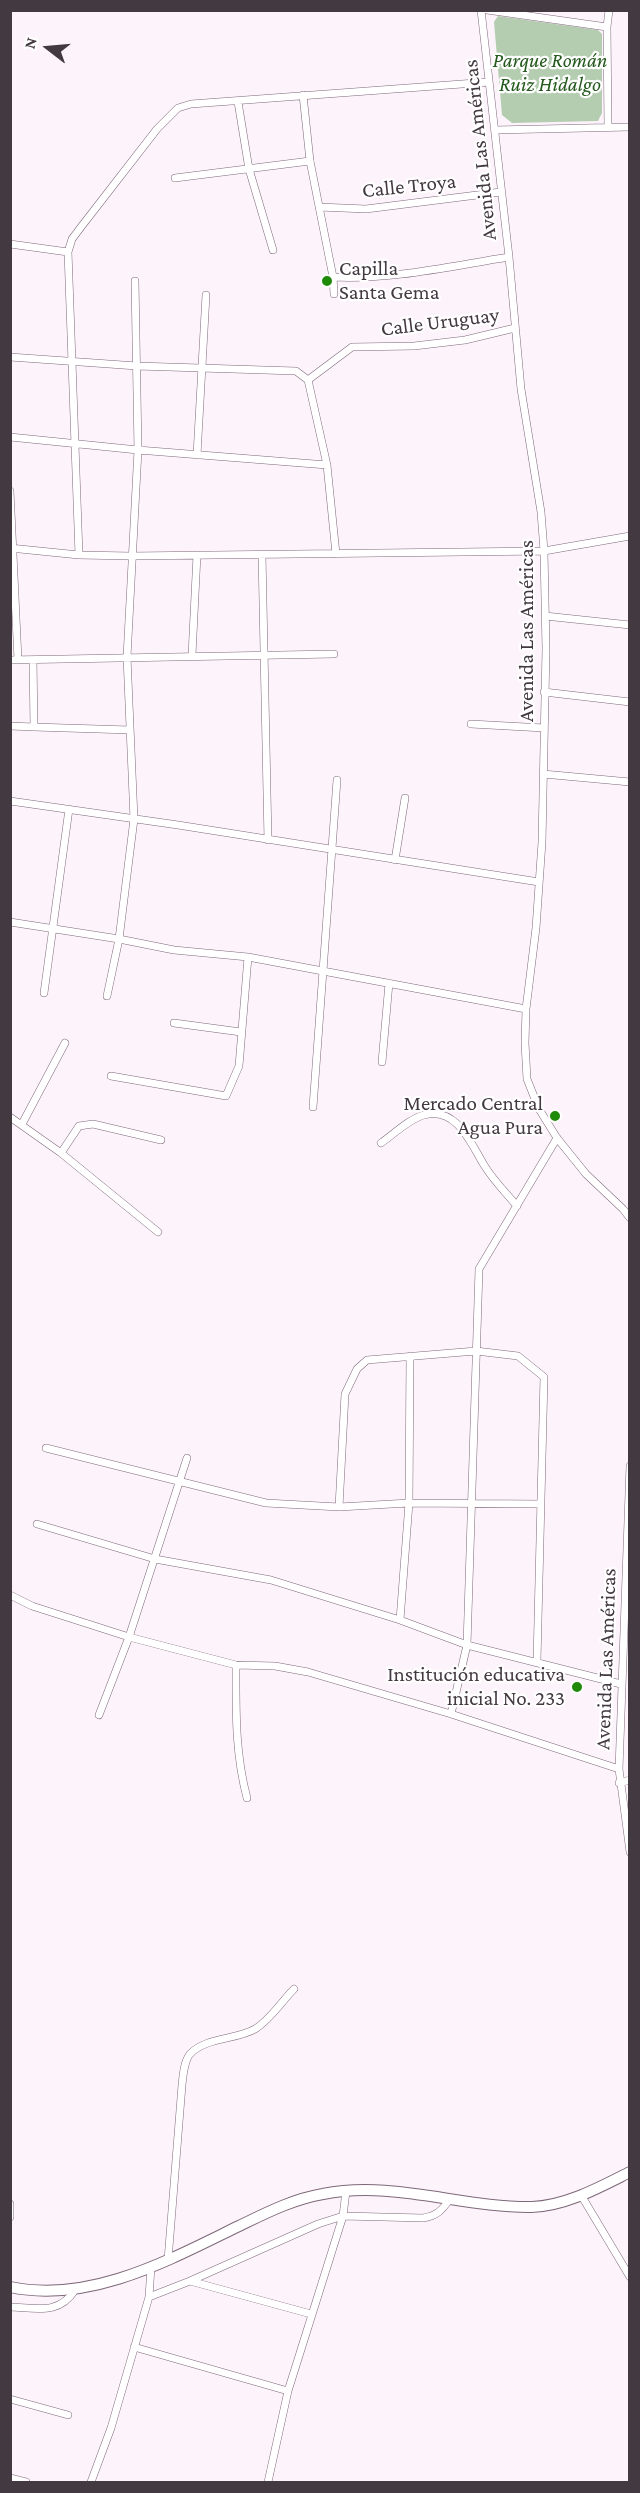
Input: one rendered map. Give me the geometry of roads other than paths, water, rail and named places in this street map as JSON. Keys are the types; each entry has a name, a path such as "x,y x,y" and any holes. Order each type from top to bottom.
{"main road":[{"path":"10,2287 33,2291 75,2290 151,2267 294,2201 324,2193 368,2190 533,2207 581,2195 630,2172"}],"street":[{"name":"Avenida Las Américas","path":"481,10 509,257 521,390 541,512 544,551 543,774 536,928 526,1010 527,1080 539,1109 557,1138 586,1174 630,1218"},
{"path":"487,10 606,27"},
{"path":"608,127 606,27 609,10"},
{"path":"79,555 74,363 68,252 72,239 157,129 178,108 191,104 489,82"},
{"path":"303,95 310,160 333,277 334,294"},
{"path":"238,102 249,169 273,250"},
{"path":"495,130 630,127"},
{"path":"175,178 310,160"},
{"name":"Calle Troya","path":"319,207 366,209 501,192"},
{"path":"10,244 68,252"},
{"path":"333,277 363,279 509,257"},
{"path":"107,996 119,939 134,819 127,657 138,450 135,281"},
{"path":"197,454 206,295"},
{"name":"Calle Uruguay","path":"308,380 352,347 414,346 465,340 515,328"},
{"path":"10,357 74,363 296,371 308,380 327,465 336,554"},
{"path":"10,437 327,465"},
{"path":"10,491 14,660 334,654"},
{"path":"12,548 79,555 131,556 544,551 630,536"},
{"path":"192,655 197,555"},
{"path":"262,555 268,840"},
{"path":"545,616 630,625"},
{"path":"33,660 34,727"},
{"path":"544,692 630,702"},
{"path":"471,724 544,728"},
{"path":"10,726 130,730"},
{"path":"543,774 630,782"},
{"path":"313,1107 337,780"},
{"path":"395,860 405,798"},
{"path":"10,801 539,882"},
{"path":"44,993 69,809"},
{"path":"10,922 174,950 248,957 526,1010"},
{"path":"111,1076 226,1096 239,1066 248,957"},
{"path":"382,1062 389,983"},
{"path":"174,1023 241,1032"},
{"path":"22,1124 65,1043"},
{"path":"381,1143 426,1114 443,1116 459,1124 469,1136 485,1167 517,1206"},
{"path":"10,1117 61,1153 158,1232"},
{"path":"61,1153 79,1126 93,1124 161,1140"},
{"path":"451,1714 466,1645 479,1269 557,1138"},
{"path":"339,1507 346,1388 366,1360 476,1351 518,1356 544,1377 537,1662"},
{"path":"400,1620 409,1503 410,1356"},
{"path":"46,1448 266,1503 339,1507 409,1503 541,1504"},
{"path":"99,1715 129,1637 187,1458"},
{"name":"Avenida Las Américas","path":"630,1466 619,1769 619,1783 630,1852"},
{"path":"37,1524 155,1559 272,1580 400,1620 466,1645 621,1684"},
{"path":"10,1595 32,1606 129,1637 236,1665 275,1666 308,1672 451,1714 619,1769"},
{"path":"236,1665 236,1737 247,1798"},
{"path":"619,1783 630,1780"},
{"path":"168,2260 182,2085 190,2054 208,2043 247,2033 260,2026 294,1989"},
{"path":"268,2482 288,2391 343,2216 346,2191"},
{"path":"581,2195 630,2277"},
{"path":"149,2297 318,2224 343,2216 423,2218 434,2216 442,2211 450,2199"},
{"path":"10,2204 10,2217"},
{"path":"91,2482 111,2428 149,2297 151,2267"},
{"path":"190,2281 311,2314"},
{"path":"10,2307 53,2308 63,2305 75,2290"},
{"path":"134,2347 288,2391"},
{"path":"10,2399 68,2415"},
{"path":"10,2478 24,2482"}],"place":[{"name":"Capilla Santa Gema","path":"327,281"},
{"name":"Mercado Central Agua Pura","path":"555,1116"},
{"name":"Institución educativa inicial No. 233","path":"577,1687"}],"park label":[{"name":"Parque Román Ruiz Hidalgo","path":"550,73"}]}
